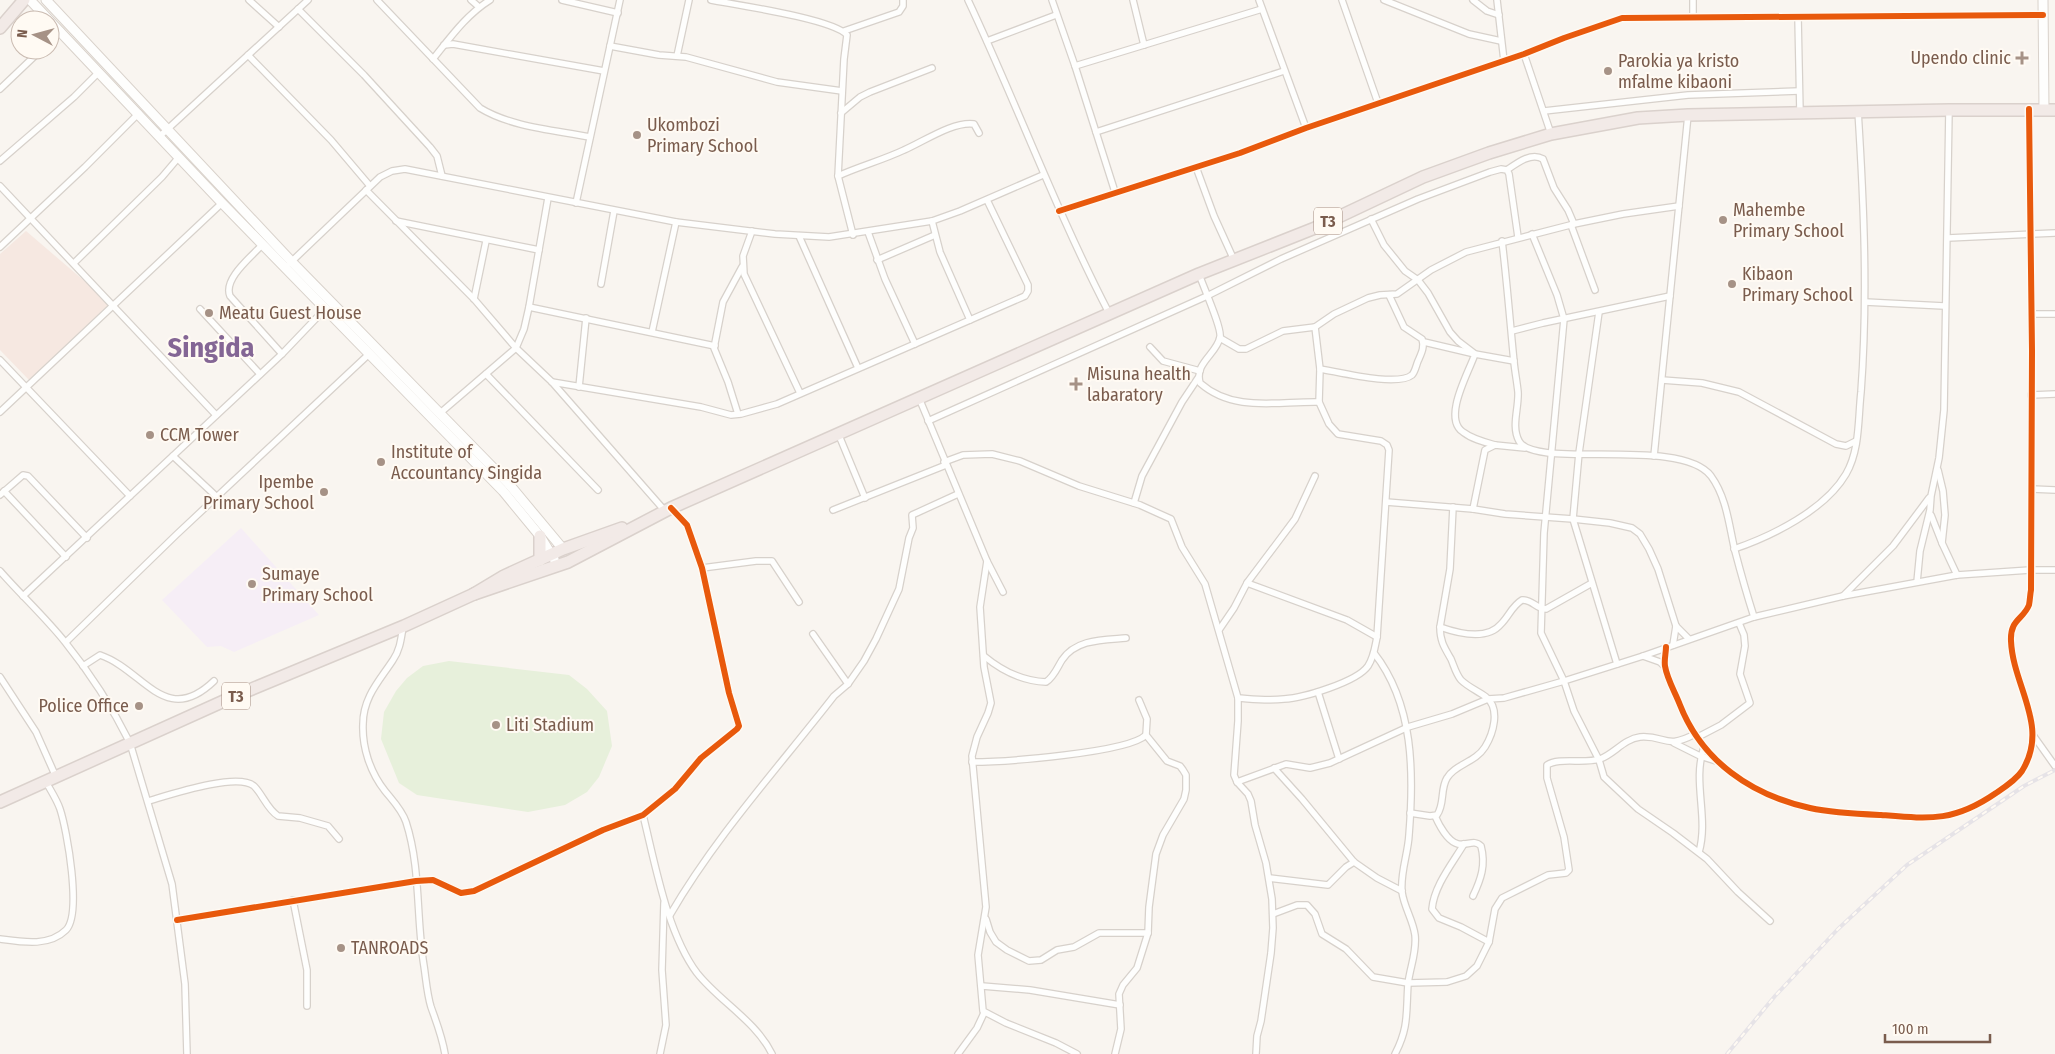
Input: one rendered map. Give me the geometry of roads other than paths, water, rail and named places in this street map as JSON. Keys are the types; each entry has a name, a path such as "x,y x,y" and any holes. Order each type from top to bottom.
{"highway":[{"path":"0,28 24,0"},
{"name":"T3","path":"0,802 130,743 404,626 474,594 556,566 589,552 668,510 918,397 1199,274 1315,228 1423,177 1489,153 1551,134 1638,118 1858,111 2049,110"},
{"name":"T3","path":"474,594 504,576 594,536 646,521"},
{"path":"540,536 540,560"}],"main road":[{"path":"30,0 262,245 288,264 325,310 369,354 508,483 558,552 556,566"},
{"path":"46,0 168,129 288,264 437,416 540,536 558,552"},
{"path":"2043,0 2049,110"}],"street":[{"path":"250,0 279,27"},
{"path":"160,136 308,0"},
{"path":"377,0 480,108 507,120 590,137"},
{"path":"472,0 479,7"},
{"path":"433,59 479,7 490,0"},
{"path":"562,0 618,14"},
{"path":"576,203 620,0"},
{"path":"677,56 689,0"},
{"path":"713,0 837,27 847,35 838,176 853,234"},
{"path":"844,31 899,12 904,6 903,0"},
{"path":"968,0 1043,176 1084,265 1109,313"},
{"path":"1052,0 1076,66 1116,192"},
{"path":"1133,0 1144,44"},
{"path":"1259,0 1306,128"},
{"path":"1342,0 1378,102"},
{"path":"1384,0 1469,34 1501,41"},
{"path":"1473,0 1487,11 1499,14"},
{"path":"1497,0 1504,61"},
{"path":"1693,0 1693,16"},
{"path":"298,9 364,75 430,147 437,156 442,176"},
{"path":"1076,66 1262,9"},
{"path":"987,41 1056,15"},
{"path":"1059,211 1240,153 1378,102 1504,61 1622,18 2043,15"},
{"path":"1798,17 1800,114"},
{"path":"444,45 453,44 604,71"},
{"path":"610,46 702,61 777,82 842,91"},
{"path":"1524,54 1551,134"},
{"path":"177,920 416,881 433,880 460,893 474,891 603,830 644,815 676,789 701,758 739,726 729,693 702,568 687,524 668,510 552,382 516,348 474,299 396,221 331,140 248,55"},
{"path":"0,89 30,60"},
{"path":"841,113 860,96 932,68"},
{"path":"1096,132 1284,71"},
{"path":"0,161 100,72"},
{"path":"1544,111 1688,95 1799,91"},
{"path":"1643,656 1660,662 1664,666 1684,718 1704,747 1718,762 1736,776 1761,790 1810,808 1899,817 1945,816 1975,807 2010,784 2021,773 2033,745 2032,715 2022,693 2011,641 2014,624 2028,605 2030,570 2032,489 2029,109"},
{"path":"1917,582 1920,551 1930,510 1937,468 1944,410 1944,306 1948,238 1949,110"},
{"path":"1734,549 1752,543 1784,527 1822,501 1845,476 1853,459 1862,366 1866,254 1858,111"},
{"path":"0,247 32,219 139,113"},
{"path":"1654,456 1688,116"},
{"path":"838,176 863,164 903,151 960,125 974,124 979,133"},
{"path":"74,263 162,178 179,157"},
{"path":"928,421 1206,296 1281,259 1371,219 1490,172 1501,169 1507,170 1520,161 1533,157 1543,159 1554,188 1568,210 1595,290"},
{"path":"1196,166 1214,216 1234,260"},
{"path":"288,264 380,177 392,170 405,169 676,222 799,236 829,237 932,221 1043,176"},
{"path":"1507,170 1518,237"},
{"path":"0,186 216,415"},
{"path":"437,416 516,348 530,307 548,198"},
{"path":"552,382 738,414 762,409 1025,296 1028,291 1028,285 987,200"},
{"path":"0,412 222,203"},
{"path":"1220,338 1243,350 1282,331 1315,327 1348,307 1376,296 1397,294 1431,270 1466,252 1502,241 1572,225 1623,214 1679,206"},
{"path":"601,284 614,211"},
{"path":"1371,219 1384,245 1405,271 1418,280 1428,293 1450,332 1475,354"},
{"path":"396,221 486,241 538,250"},
{"path":"932,221 940,252 970,320"},
{"path":"652,332 676,222"},
{"path":"752,231 743,256 742,267 744,274 800,393"},
{"path":"868,232 877,260 915,344"},
{"path":"1948,238 2055,233"},
{"path":"1532,234 1557,295 1564,318 1544,533 1541,633 1564,681 1579,724 1599,760 1604,777 1627,800 1699,852 1745,900 1770,921"},
{"path":"877,260 935,235"},
{"path":"799,236 858,368"},
{"path":"474,299 486,241"},
{"path":"1502,241 1518,399 1515,426 1519,442 1525,448"},
{"path":"262,245 229,281 228,291 236,303 282,354"},
{"path":"738,414 728,382 716,355 715,346 723,302 742,267"},
{"path":"1134,503 1142,476 1182,402 1198,378 1204,361 1220,338 1220,331 1199,274"},
{"path":"1388,295 1404,327 1424,342 1514,361"},
{"path":"1512,331 1670,296"},
{"path":"1865,302 1944,306"},
{"path":"530,307 715,346"},
{"path":"200,309 260,374"},
{"path":"23,596 282,354 325,310"},
{"path":"1599,312 1579,453 1573,519 1617,664"},
{"path":"2031,314 2055,314"},
{"path":"579,387 586,318"},
{"path":"1238,698 1286,699 1318,692 1362,673 1368,666 1374,653 1389,450 1382,441 1338,434 1329,424 1319,402 1320,369 1315,327"},
{"path":"1320,369 1401,380 1413,374 1423,350 1424,342"},
{"path":"1150,347 1163,361 1186,365 1200,371"},
{"path":"66,642 369,354"},
{"path":"1475,354 1455,408 1455,422 1463,433 1495,445 1551,453 1672,458 1700,467 1710,476 1726,510 1734,549 1754,617"},
{"path":"0,360 130,496"},
{"path":"486,374 598,490"},
{"path":"1198,378 1204,386 1240,402 1254,405 1319,402"},
{"path":"1662,380 1702,383 1739,392 1836,444 1846,446 1856,441"},
{"path":"2031,395 2055,394"},
{"path":"918,397 987,561 1003,592"},
{"path":"838,433 865,498"},
{"path":"1473,509 1483,454 1489,447 1495,445"},
{"path":"833,510 963,455 992,454 1020,461 1079,486 1134,503 1164,514 1171,519 1182,547 1201,576 1219,630 1238,698 1238,721 1233,766 1237,782 1248,794 1269,878 1273,914 1270,962 1256,1054"},
{"path":"174,456 217,497"},
{"path":"1937,468 1946,514 1942,543"},
{"path":"66,557 2,493 18,477 28,476 87,538"},
{"path":"1219,630 1234,608 1247,583 1295,519 1315,476"},
{"path":"2032,489 2055,490"},
{"path":"670,915 685,889 741,811 834,696 848,684 876,640 899,589 908,538 913,528 912,515 958,494"},
{"path":"1842,596 1894,546 1931,496"},
{"path":"1386,502 1573,519 1624,526 1640,534 1658,569 1676,626 1673,645"},
{"path":"1435,816 1440,811 1446,778 1455,770 1475,759 1491,735 1494,722 1494,713 1488,698 1462,681 1442,646 1440,627 1450,569 1453,507"},
{"path":"1930,510 1932,521 1957,575"},
{"path":"702,568 756,560 772,561 799,602"},
{"path":"987,561 980,607 990,703 988,713 974,746 972,762 983,866 985,917 978,948 982,1007 984,1013 1006,1024 1056,1043 1077,1054"},
{"path":"1237,782 1274,768 1291,764 1310,768 1339,759 1408,727 1452,714 1488,698 1504,698 1564,681 1643,656 1754,617 1842,596 1957,575 2055,570"},
{"path":"0,571 66,642 119,721 130,743 172,884 185,984 187,1054"},
{"path":"1247,583 1348,620 1376,637"},
{"path":"1541,609 1554,605 1592,583"},
{"path":"1440,627 1458,633 1481,634 1498,628 1514,606 1522,600 1532,602 1541,609"},
{"path":"1674,743 1721,725 1750,703 1740,674 1745,646 1744,635 1739,623"},
{"path":"404,626 400,647 373,688 365,707 362,723 364,744 375,776 396,804 405,821 416,881 423,965 431,1005 442,1034 444,1054"},
{"path":"1676,626 1689,639"},
{"path":"813,634 848,684"},
{"path":"984,656 997,667 1014,676 1046,682 1053,676 1068,652 1077,647 1092,640 1126,638"},
{"path":"1664,666 1666,647"},
{"path":"1374,653 1390,678 1408,727 1411,772 1410,813 1402,891 1413,926 1415,940 1414,957 1408,983 1406,1029 1395,1054"},
{"path":"83,666 100,655 106,657 134,675 162,697 191,698 197,696 214,681"},
{"path":"0,677 36,732 60,808 66,835 73,900 71,924 59,935 49,940 22,942 0,940"},
{"path":"1318,692 1339,759"},
{"path":"1115,1054 1120,1037 1120,989 1137,968 1148,933 1149,907 1156,854 1163,835 1184,799 1187,784 1184,770 1180,766 1167,761 1146,735 1146,719 1139,700"},
{"path":"2033,734 2055,766"},
{"path":"972,762 998,762 1076,754 1119,746 1143,738 1146,735"},
{"path":"1273,914 1297,905 1308,905 1315,914 1322,934 1346,949 1373,977 1408,983 1447,982 1466,976 1478,966 1489,942 1494,909 1502,898 1548,875 1566,873 1569,870 1564,837 1547,778 1547,765 1553,762 1580,763 1599,760 1610,755 1634,738 1645,737 1674,743 1700,756 1718,762"},
{"path":"1699,852 1703,832 1698,778 1700,756 1704,747"},
{"path":"1274,768 1354,862 1377,878 1402,891"},
{"path":"148,801 194,788 244,782 253,786 278,816 300,818 328,826 339,839"},
{"path":"1410,813 1435,816"},
{"path":"644,815 664,899 679,938 693,966 707,983 751,1026 772,1054"},
{"path":"1435,816 1440,826 1454,842 1479,844 1484,858 1482,876 1473,896"},
{"path":"1464,844 1443,878 1433,901 1432,909 1439,918 1489,942"},
{"path":"1269,878 1328,884 1354,862"},
{"path":"662,1054 662,1042 666,1025 662,970 664,899"},
{"path":"293,900 307,970 307,1006"},
{"path":"985,917 996,942 1028,962 1040,960 1057,950 1074,947 1099,933 1148,933"},
{"path":"982,986 1030,990 1120,1005"},
{"path":"958,1054 984,1013"}],"railway":[{"path":"1727,1054 1775,996 1838,929 1907,865 2024,786 2055,770"}],"place":[{"name":"Upendo clinic","path":"2022,58"},
{"name":"Parokia ya kristo mfalme kibaoni","path":"1608,71"},
{"name":"Ukombozi Primary School","path":"637,135"},
{"name":"Mahembe Primary School","path":"1723,220"},
{"name":"Kibaon Primary School","path":"1732,284"},
{"name":"Meatu Guest House","path":"209,313"},
{"name":"Misuna health labaratory","path":"1076,384"},
{"name":"CCM Tower","path":"150,435"},
{"name":"Institute of Accountancy Singida","path":"381,462"},
{"name":"Ipembe Primary School","path":"324,492"},
{"name":"Sumaye Primary School","path":"252,584"},
{"name":"Police Office","path":"139,706"},
{"name":"Liti Stadium","path":"496,725"},
{"name":"TANROADS","path":"341,948"}],"district":[{"name":"Singida","path":"211,347"}]}
